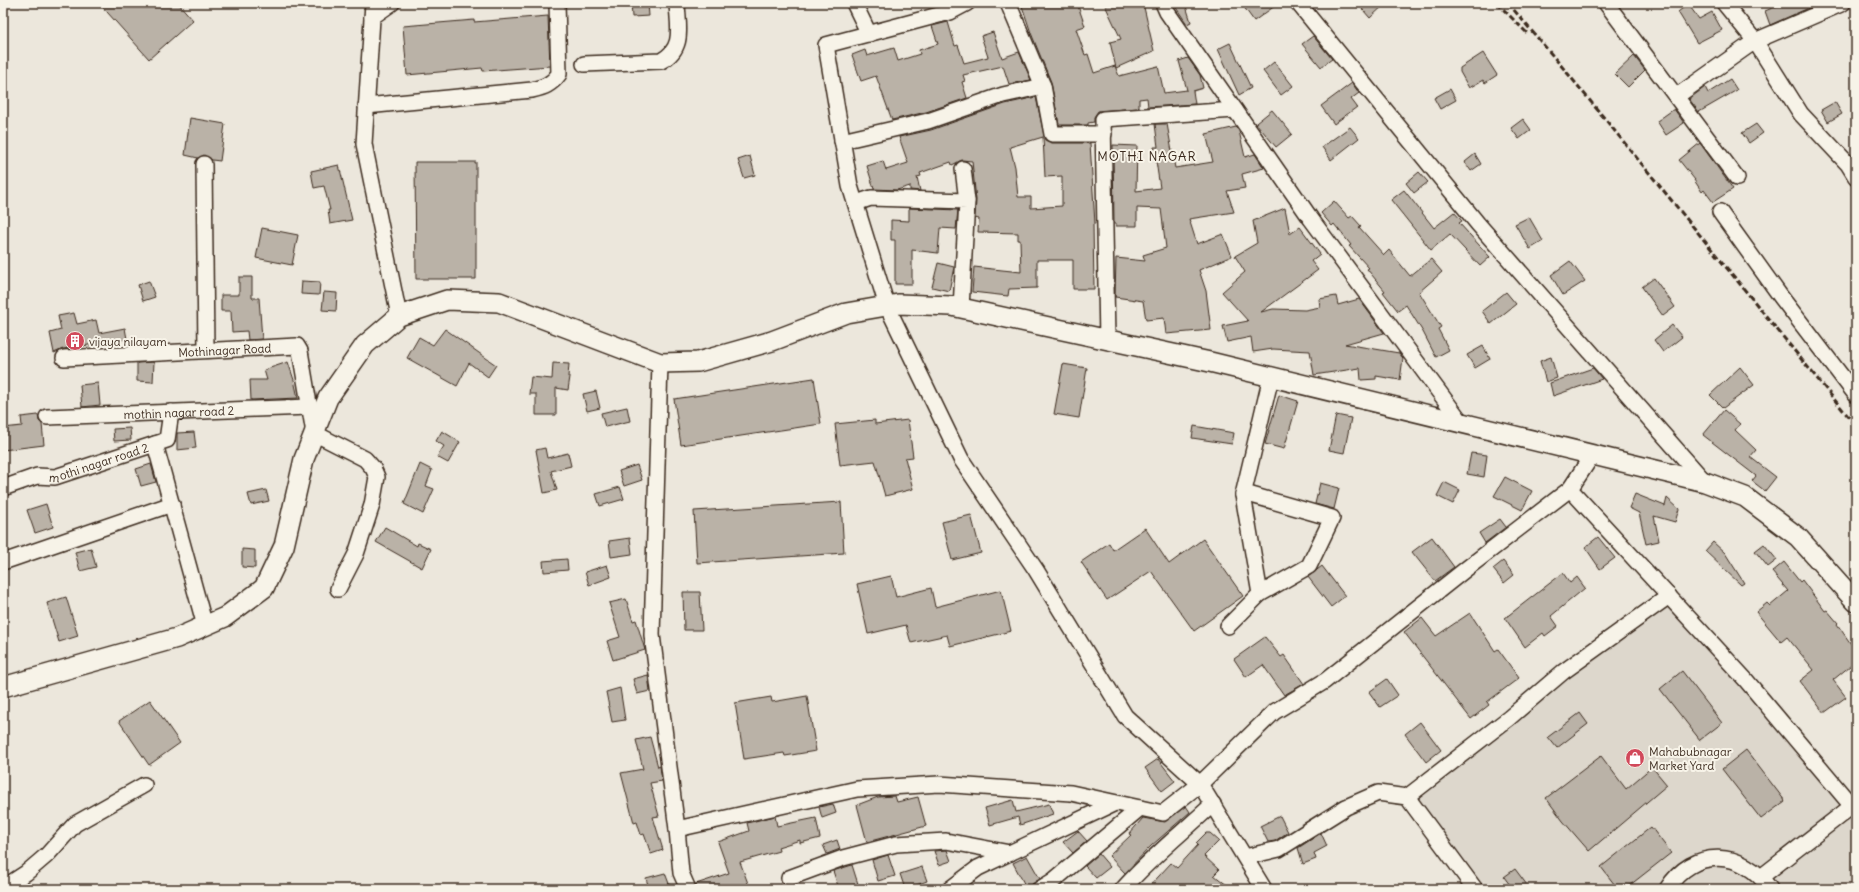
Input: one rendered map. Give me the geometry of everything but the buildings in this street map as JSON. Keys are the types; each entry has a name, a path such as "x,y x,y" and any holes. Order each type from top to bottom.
{"main road":[{"path":"3,687 177,638 225,617 264,588 284,546 304,459 328,398 365,345 399,316 447,300 500,302 660,364 698,362 772,341 846,313 898,304 952,306 1271,377 1705,482 1745,497 1798,536 1856,602"}],"street":[{"path":"392,3 373,10 364,144 399,316"},
{"path":"366,106 532,90 546,87 553,82 559,74 557,3"},
{"path":"584,64 661,61 670,56 676,50 678,38 676,3"},
{"path":"854,3 868,34"},
{"path":"967,3 950,12 826,45 850,186 887,306 961,459 1036,570 1125,716 1200,784 1264,889"},
{"path":"1008,3 1043,86 1052,134 1104,134"},
{"path":"1163,3 1167,12 1310,219 1462,423"},
{"path":"1298,3 1478,224 1705,482"},
{"path":"1606,3 1737,178"},
{"path":"1724,3 1755,42 1801,114 1848,164 1856,177"},
{"path":"1677,96 1755,42 1843,3"},
{"path":"842,141 928,121 1003,95 1043,86"},
{"path":"1107,340 1103,119 1235,110"},
{"path":"204,164 206,350"},
{"path":"961,308 967,201 963,169"},
{"path":"856,203 871,198 967,201"},
{"path":"1720,212 1781,297 1856,395"},
{"name":"Mothinagar Road","path":"64,358 297,346 300,351 314,433"},
{"path":"660,364 652,635 682,873 688,889"},
{"path":"1260,594 1243,495 1271,377"},
{"name":"mothin nagar road 2","path":"47,417 310,407"},
{"name":"mothi nagar road 2","path":"3,488 37,476 56,477 167,440 172,412"},
{"path":"314,433 365,459 373,468 377,477 372,505 356,554 338,588"},
{"path":"155,444 205,626"},
{"path":"677,829 857,789 939,784 1071,793 1163,813 1200,784 1274,712 1325,681 1570,489 1593,454"},
{"path":"1570,489 1745,679 1855,806 1765,883 1745,865 1727,859 1707,859 1689,866 1674,878 1667,889"},
{"path":"1228,626 1260,594 1309,566 1332,518 1248,494 1243,495"},
{"path":"3,562 172,504"},
{"path":"1245,857 1279,850 1346,807 1378,793 1407,797 1509,718 1564,672 1669,596"},
{"path":"3,888 26,874 42,860 75,824 144,785"},
{"path":"1407,797 1475,889"},
{"path":"950,889 978,868 1115,803"},
{"path":"1123,889 1139,871 1174,841 1212,804"},
{"path":"1040,889 1053,881 1140,808"},
{"path":"789,878 843,858 896,844 946,841 1010,853"}],"shaded area":[{"name":"Mahabubnagar Market Yard","path":"1669,596 1856,811 1856,889 1475,889 1407,797"}],"railway":[{"path":"1497,3 1527,33"},
{"path":"1508,3 1569,75 1856,426"}],"place":[{"name":"vijaya nilayam","path":"75,341"},
{"name":"Mahabubnagar Market Yard","path":"1635,758"}],"district":[{"name":"MOTHI NAGAR","path":"1147,156"}]}
